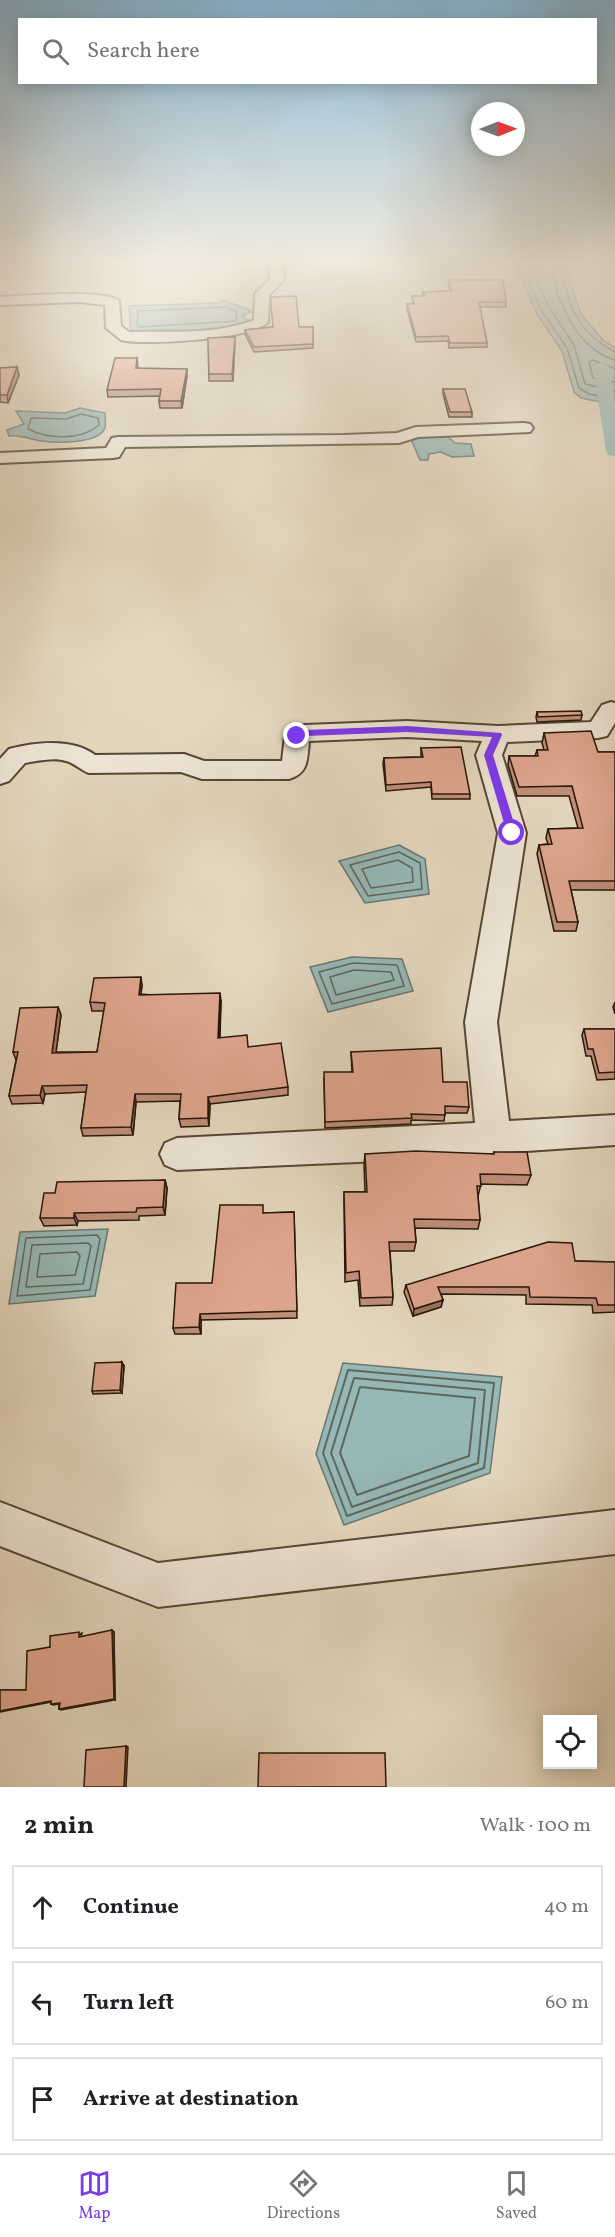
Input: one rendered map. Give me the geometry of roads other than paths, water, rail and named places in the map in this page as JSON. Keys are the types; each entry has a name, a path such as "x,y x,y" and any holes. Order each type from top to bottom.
{"street":[{"path":"0,458 112,453 118,442 344,440 399,438 417,432 524,428"},
{"path":"0,775 18,755 59,752 80,755 89,764 184,763 202,770 289,770 294,766 297,736 305,733 407,729 498,735 598,730 611,710 615,711"},
{"path":"494,1138 481,1022 512,833 489,755 498,735"},
{"path":"177,1154 615,1130"},
{"path":"0,1524 158,1585 615,1532"}],"water":[{"path":"560,347 615,348 615,405 581,398 574,392"},
{"path":"80,408 105,413 105,428 95,437 86,440 57,442 9,436 7,430 24,424 16,411 65,413"},
{"path":"447,436 455,443 471,444 474,456 452,457 441,452 429,454 428,460 420,460 410,437"},
{"path":"399,845 425,859 429,894 365,903 339,861"},
{"path":"352,957 402,959 413,991 328,1012 310,967"},
{"path":"108,1229 95,1296 9,1304 20,1232"},
{"path":"343,1363 502,1377 490,1473 344,1525 316,1454"}],"waterway":[{"path":"601,367 615,451"}]}
